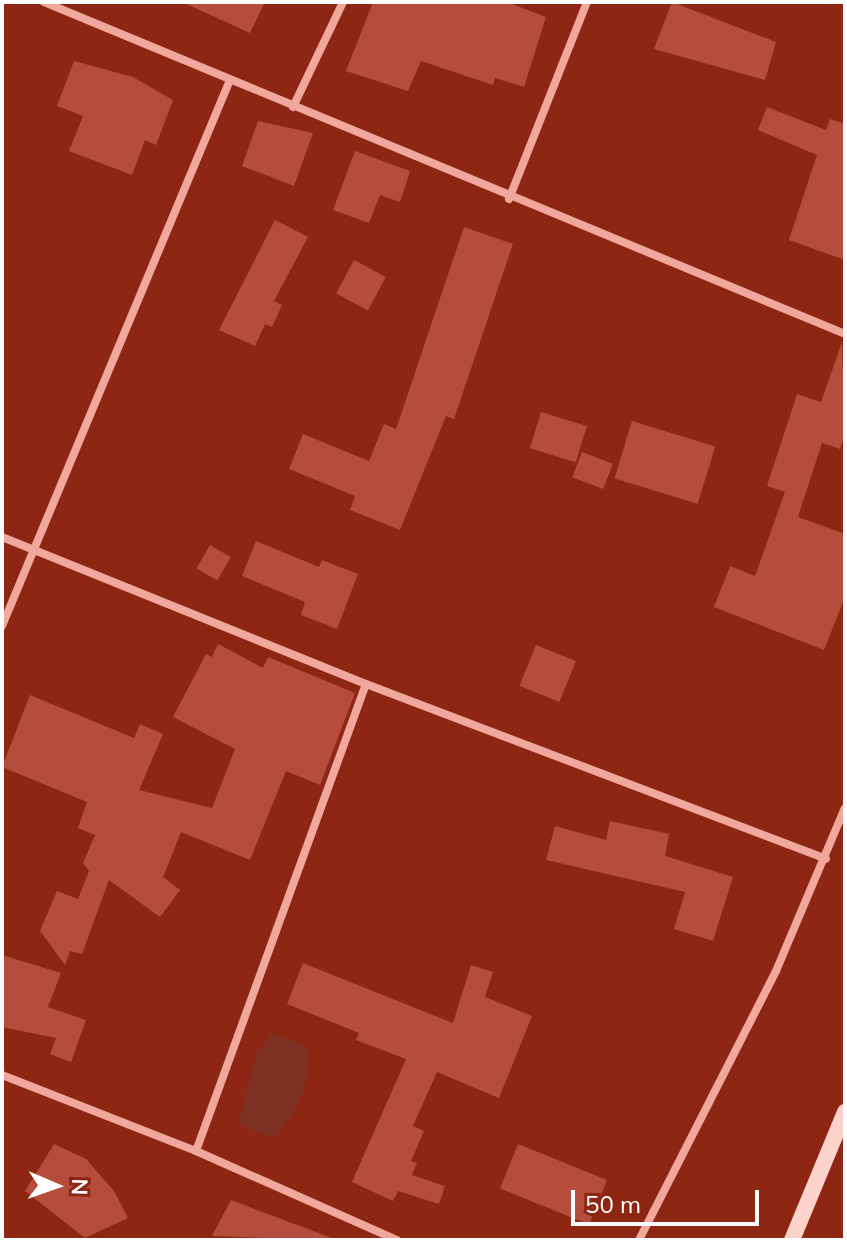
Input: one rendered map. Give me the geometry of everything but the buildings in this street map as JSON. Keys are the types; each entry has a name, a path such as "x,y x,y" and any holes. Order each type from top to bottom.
{"main road":[{"path":"792,1240 845,1112"}],"street":[{"path":"44,2 509,199 845,334"},
{"path":"293,107 343,2"},
{"path":"509,199 587,2"},
{"path":"2,626 230,80"},
{"path":"2,537 366,684 826,859"},
{"path":"196,1151 366,684"},
{"path":"639,1240 776,971 845,808"},
{"path":"2,1075 196,1151 397,1240"}],"shaded area":[{"path":"272,1032 308,1047 306,1085 293,1114 273,1139 238,1124 256,1054"}]}
